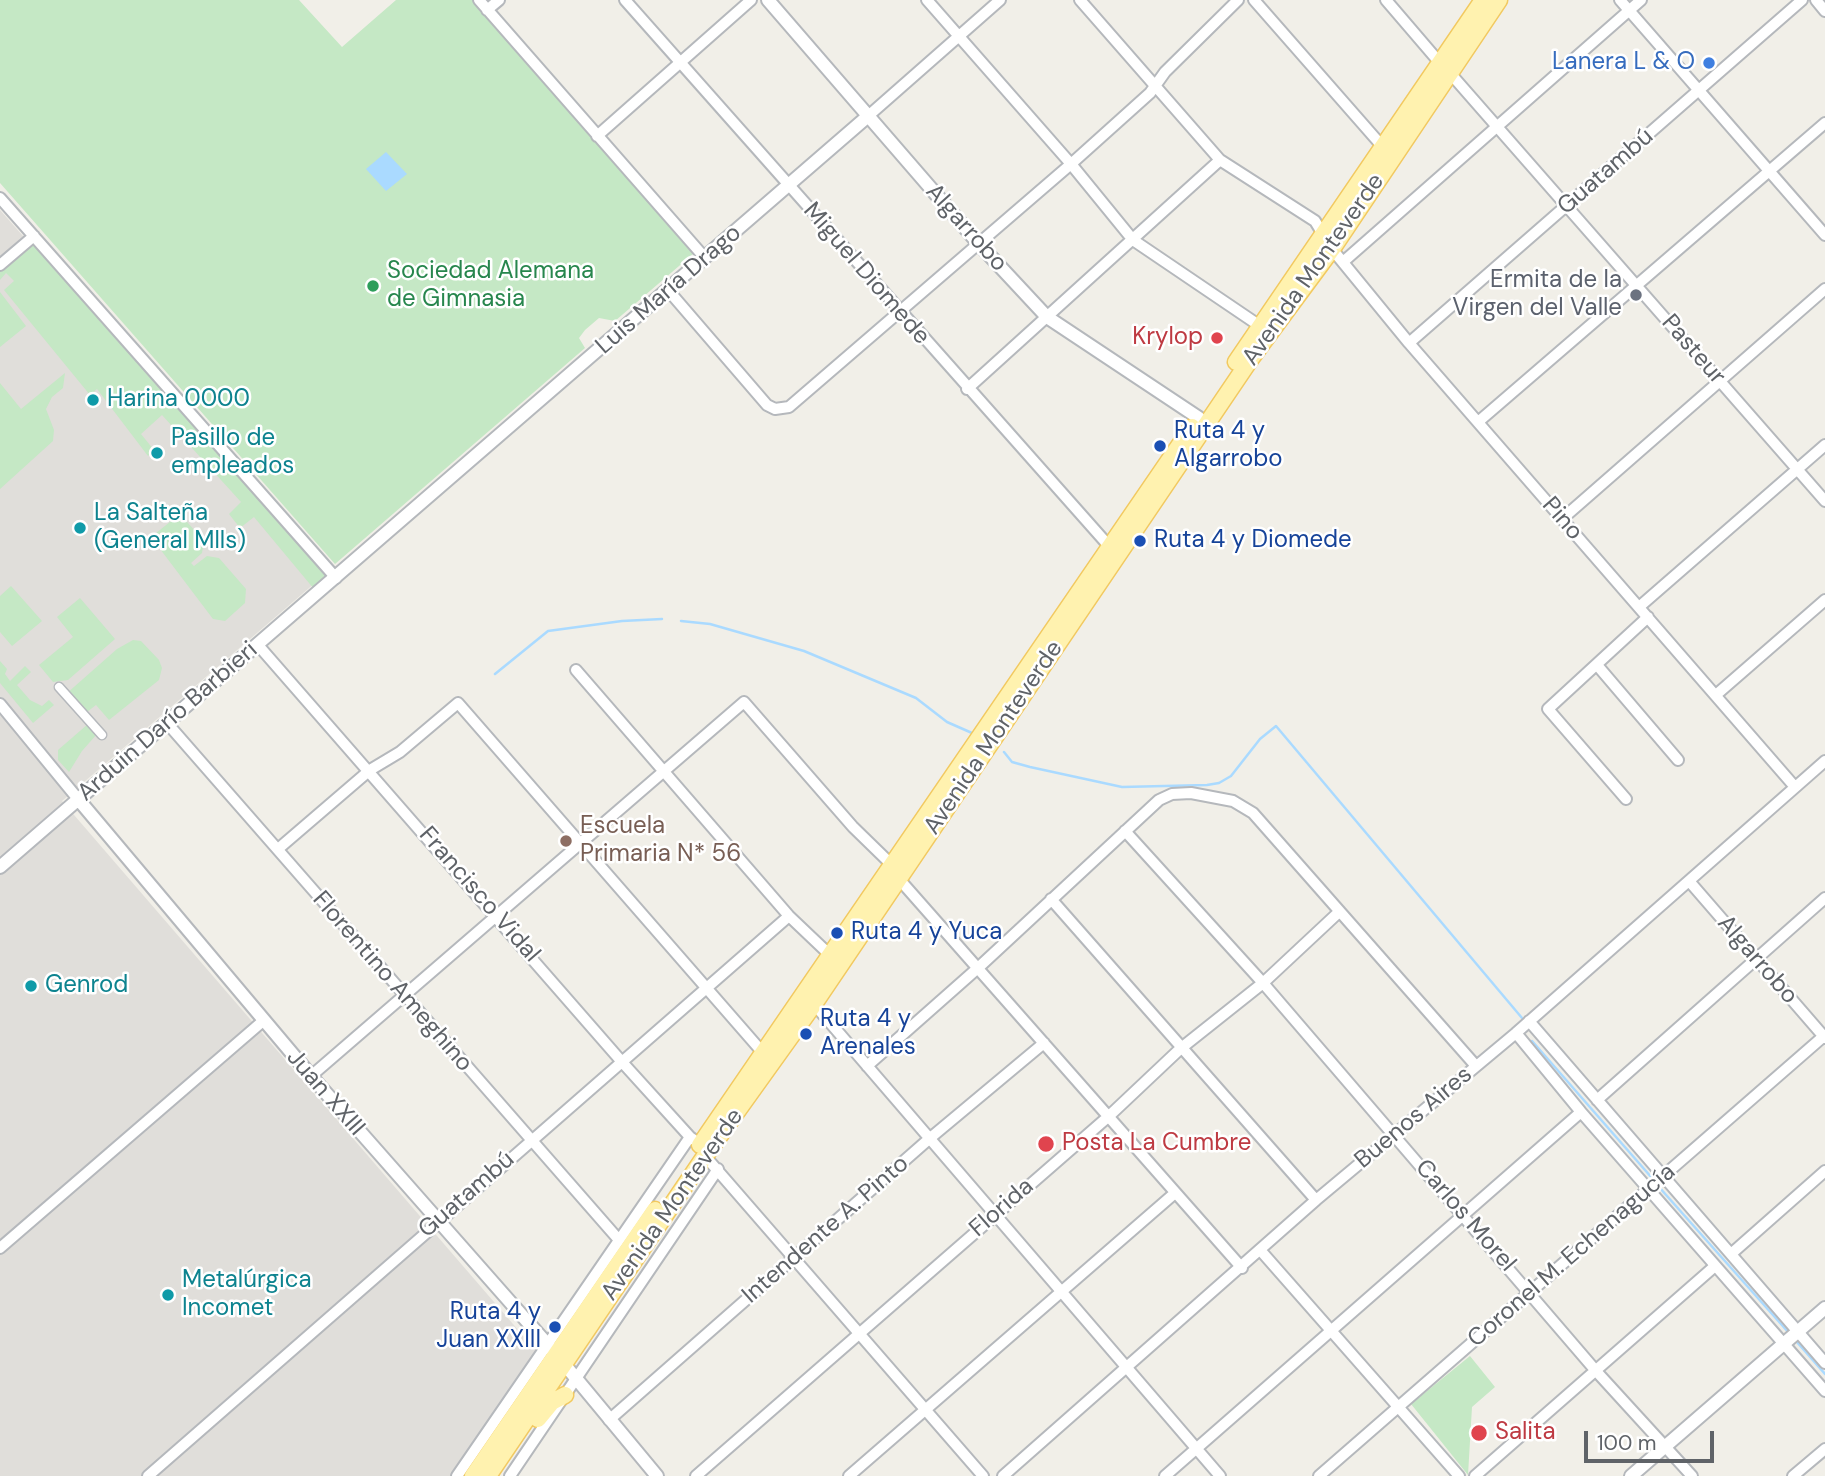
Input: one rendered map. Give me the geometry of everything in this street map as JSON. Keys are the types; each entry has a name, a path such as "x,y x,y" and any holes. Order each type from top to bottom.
{"main road":[{"name":"Avenida Monteverde","path":"492,1471 555,1349 764,1054 830,955 896,872 1252,357 1332,249 1445,68 1483,0"},
{"name":"Avenida Monteverde","path":"473,1476 606,1272 617,1266 698,1146 814,1004 896,872 1109,546 1199,418 1382,146 1499,0"},
{"path":"492,1471 509,1457 552,1402 565,1395"}],"street":[{"path":"479,0 705,258"},
{"path":"487,10 499,0"},
{"name":"Miguel Diomede","path":"625,0 967,389 1109,546"},
{"path":"597,136 751,0"},
{"name":"Algarrobo","path":"768,0 867,117 1047,317 1199,418"},
{"path":"927,0 1072,164 1133,240 1260,326"},
{"name":"Luis María Drago","path":"335,578 1000,0"},
{"path":"1080,0 1220,160 1315,221 1324,231"},
{"path":"668,290 767,405 782,409 789,407 1072,164 1156,86 1238,0"},
{"path":"1254,0 1382,146"},
{"name":"Pasteur","path":"1386,0 1825,501"},
{"path":"1620,0 1825,235"},
{"path":"1343,262 1641,0"},
{"name":"Guatambú","path":"1409,343 1802,0"},
{"path":"1816,0 1825,11"},
{"path":"1478,422 1825,123"},
{"path":"967,389 1220,160"},
{"path":"0,198 335,578"},
{"name":"Pino","path":"1324,231 1332,249 1409,343 1717,694 1795,787"},
{"path":"0,265 34,236"},
{"path":"1562,519 1825,289"},
{"path":"1639,607 1825,445"},
{"name":"Arduin Darío Barbieri","path":"0,867 335,578"},
{"path":"1717,694 1825,600"},
{"path":"1626,799 1548,709 1648,617"},
{"name":"Francisco Vidal","path":"258,645 497,915 983,1476"},
{"path":"1597,665 1678,760"},
{"path":"576,670 789,916 830,955"},
{"path":"59,687 102,735"},
{"path":"311,1076 744,702 1242,1268"},
{"name":"Juan XXIII","path":"0,704 263,1021 437,1221 555,1349 575,1379 657,1476"},
{"path":"278,849 370,770 400,752 458,704 764,1054"},
{"name":"Florentino Ameghino","path":"167,723 619,1240"},
{"name":"Buenos Aires","path":"1003,1476 1129,1368 1316,1200 1516,1033 1825,761"},
{"path":"867,1066 979,968 1158,800 1172,794 1191,793 1233,801 1248,808 1476,1066"},
{"name":"Carlos Morel","path":"1125,831 1263,983 1531,1292 1596,1371 1692,1476"},
{"name":"Algarrobo","path":"1689,881 1825,1036"},
{"path":"1597,1100 1825,898"},
{"path":"1051,899 1180,1049 1316,1200"},
{"name":"Florida","path":"696,1476 1108,1116 1180,1049 1263,983 1339,912"},
{"name":"Guatambú","path":"148,1476 789,916"},
{"path":"814,1004 1220,1476"},
{"path":"0,1248 263,1021"},
{"path":"1529,1021 1825,1363"},
{"path":"1516,1033 1648,1190 1825,1391"},
{"name":"Coronel M. Echenagucía","path":"1319,1476 1825,1036"},
{"name":"Intendente A. Pinto","path":"609,1420 929,1139 1044,1043"},
{"path":"1165,1476 1581,1112"},
{"path":"457,1476 555,1349 619,1240 698,1146"},
{"name":"Avenida Monteverde","path":"510,1476 718,1170"},
{"path":"1731,1254 1825,1171"},
{"path":"849,1476 1175,1193"},
{"path":"1261,1251 1459,1476"},
{"path":"1475,1476 1715,1266"},
{"path":"1631,1476 1825,1308"},
{"path":"1793,1476 1825,1449"}],"shaded area":[{"path":"0,210 323,576 62,801 538,1353 454,1476 0,1476"}],"green space":[{"name":"Sociedad Alemana de Gimnasia","path":"0,0 299,0 342,47 396,0 473,0 693,249 693,254 615,321 599,318 585,330 579,338 585,348 335,564 0,183"},
{"path":"35,238 330,576 314,589 254,517 240,528 229,514 241,502 162,415 141,434 154,450 148,456 97,389 90,395 4,290 14,281 6,273 0,280 0,269"},
{"path":"0,292 26,326 0,347"},
{"path":"65,373 63,388 52,397 46,409 54,430 53,441 0,489 0,383 21,409"},
{"path":"180,514 204,541 202,553 191,563 194,566 207,556 219,558 246,589 245,603 225,621 213,619 151,537"},
{"path":"11,586 42,621 12,646 0,632 0,596"},
{"path":"80,598 115,639 68,680 53,682 39,665 73,637 57,617"},
{"path":"133,640 141,641 159,660 162,668 159,680 109,720 96,705 83,715 66,694 117,649"},
{"path":"0,661 7,669 5,674 10,681 25,666 31,672 17,685 30,700 42,706 49,700 54,705 33,723 0,683"},
{"path":"88,724 97,734 69,772 58,760 58,750"},
{"path":"1470,1356 1495,1387 1472,1407 1468,1475 1411,1404"}],"water":[{"path":"386,152 407,174 386,191 366,169"}],"waterway":[{"path":"495,674 548,631 622,621 662,619"},
{"path":"681,621 710,624 804,651 916,698 947,722 972,733"},
{"path":"1004,752 1012,762 1122,787 1207,785 1219,783 1231,776 1260,739 1276,726 1522,1018"},
{"path":"1532,1041 1652,1178"},
{"path":"1659,1187 1789,1333"},
{"path":"1796,1341 1825,1374"}],"place":[{"name":"Lanera L & O","path":"1709,63"},
{"name":"Sociedad Alemana de Gimnasia","path":"373,286"},
{"name":"Ermita de la Virgen del Valle","path":"1636,295"},
{"name":"Krylop","path":"1217,338"},
{"name":"Harina 0000","path":"93,400"},
{"name":"Ruta 4 y Algarrobo","path":"1160,446"},
{"name":"Pasillo de empleados","path":"157,453"},
{"name":"La Salteña (General Mlls)","path":"80,528"},
{"name":"Ruta 4 y Diomede","path":"1140,541"},
{"name":"Escuela Primaria N* 56","path":"566,841"},
{"name":"Ruta 4 y Yuca","path":"837,933"},
{"name":"Genrod","path":"31,986"},
{"name":"Ruta 4 y Arenales","path":"806,1034"},
{"name":"Posta La Cumbre","path":"1046,1144"},
{"name":"Metalúrgica Incomet","path":"168,1295"},
{"name":"Ruta 4 y Juan XXIII","path":"555,1327"},
{"name":"Salita","path":"1479,1433"}]}
